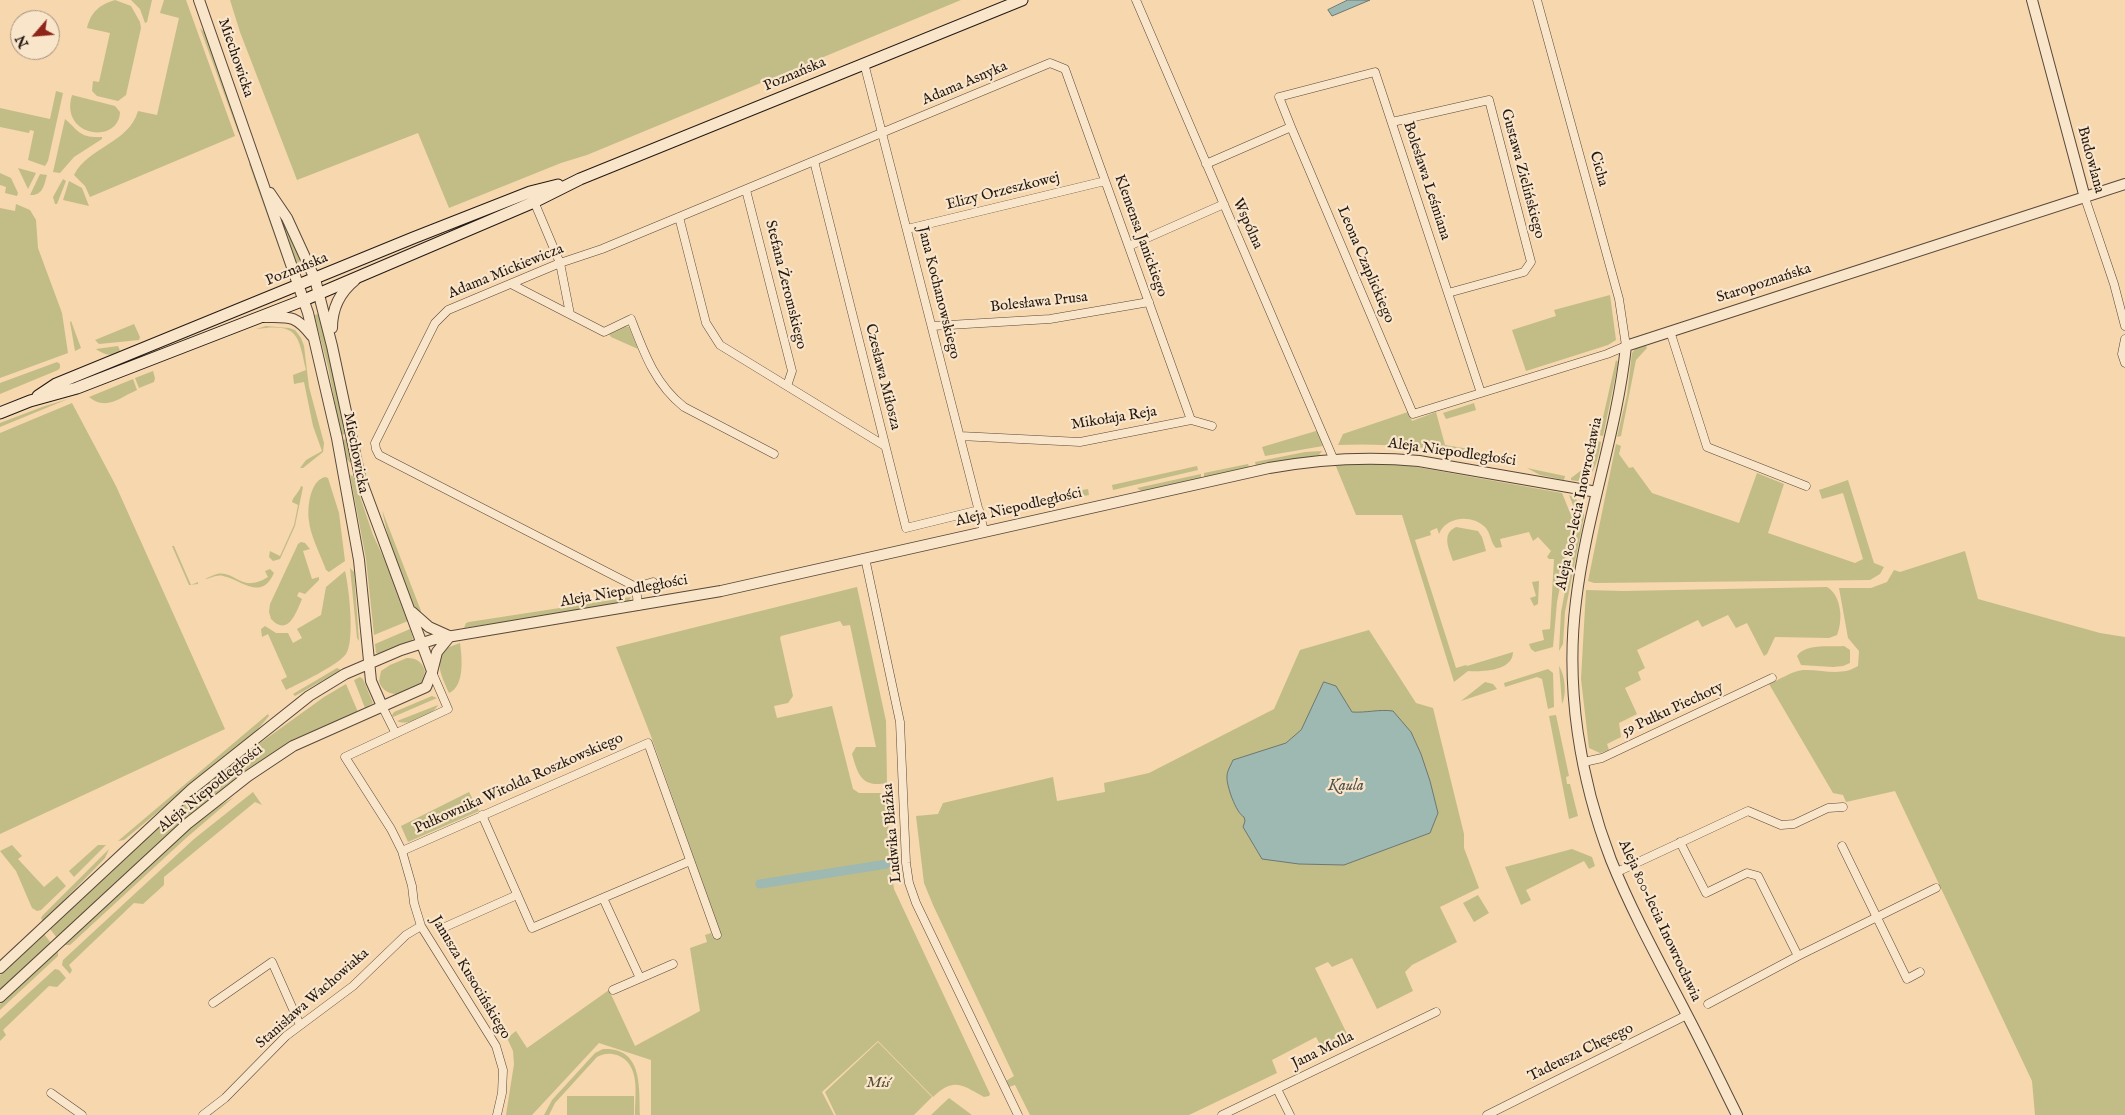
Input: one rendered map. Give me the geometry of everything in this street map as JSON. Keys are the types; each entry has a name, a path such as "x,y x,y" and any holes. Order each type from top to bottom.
{"main road":[{"name":"Poznańska","path":"30,401 56,384 297,286 580,179 1022,0"},
{"name":"Poznańska","path":"0,413 30,401 77,388 263,317 356,279 532,197"}],"street":[{"name":"Miechowicka","path":"199,0 297,286 304,300 316,341 337,438 359,560 371,681 395,732"},
{"name":"Wspólna","path":"1136,0 1333,458"},
{"name":"Cicha","path":"1537,0 1619,299 1626,346"},
{"name":"Budowlana","path":"2032,0 2084,198 2114,284 2125,326"},
{"name":"Jana Kochanowskiego","path":"864,63 984,531"},
{"name":"Adama Asnyka","path":"883,133 1050,63 1057,66"},
{"name":"Klemensa Janickiego","path":"1057,66 1065,69 1191,420"},
{"name":"Bolesława Leśmiana","path":"1280,97 1375,72 1481,393"},
{"name":"Leona Czaplickiego","path":"1280,97 1291,127 1414,414"},
{"name":"Gustawa Zielińskiego","path":"1392,122 1489,100 1531,262 1524,272 1448,293"},
{"path":"1206,164 1291,127"},
{"name":"Adama Mickiewicza","path":"636,587 379,455 376,443 435,323 448,310 883,133"},
{"name":"Czesława Miłosza","path":"814,161 906,528 979,510"},
{"name":"Elizy Orzeszkowej","path":"908,229 1104,181"},
{"name":"Miechowicka","path":"263,183 287,218 315,279 332,346 360,477 432,672"},
{"name":"Staropoznańska","path":"1414,414 1607,354 1670,331 2125,184"},
{"name":"Stefana Żeromskiego","path":"746,190 792,371 786,386"},
{"path":"532,197 560,263 570,314"},
{"path":"1129,246 1224,204"},
{"path":"679,217 706,323 714,337 729,352 885,446"},
{"path":"332,346 332,312 344,289 356,279"},
{"path":"511,284 604,332 631,319 649,364 659,382 672,397 684,407 774,454"},
{"name":"Bolesława Prusa","path":"932,326 1050,319 1149,302"},
{"path":"263,317 297,319 316,341"},
{"path":"1670,331 1707,447 1806,486"},
{"path":"2125,339 2122,354 2125,362"},
{"name":"Aleja 800-lecia Inowrocławia","path":"1626,346 1620,389 1578,579 1574,630 1573,684 1584,762 1597,819 1617,872 1737,1115"},
{"name":"Mikołaja Reja","path":"960,436 1080,442 1191,420 1212,426"},
{"name":"Aleja Niepodległości","path":"0,968 192,789 316,691 369,663 421,643 450,636 638,606 721,590 1269,468 1333,458 1382,458 1419,461 1597,492"},
{"name":"Ludwika Błażka","path":"865,558 900,722 904,835 909,883 916,903 1018,1115"},
{"path":"638,606 636,587 653,582"},
{"path":"408,607 419,620 429,627 450,636"},
{"name":"Aleja Niepodległości","path":"0,997 187,824 248,776 294,746 426,687 437,652 450,636"},
{"name":"Janusza Kusocińskiego","path":"432,672 448,710 395,732 345,757 391,829 402,851 421,926 496,1046 503,1070 502,1092 497,1115"},
{"name":"59 Pułku Piechoty","path":"1584,762 1602,758 1772,678"},
{"name":"Pułkownika Witolda Roszkowskiego","path":"402,851 648,743 690,861"},
{"path":"1617,872 1748,812 1780,825 1794,824 1828,808 1843,807"},
{"path":"482,815 532,928 690,861 717,935"},
{"path":"1680,842 1706,893 1747,873 1758,876 1798,956"},
{"path":"1842,846 1907,979 1920,972"},
{"path":"1708,1004 1798,956 1936,888"},
{"path":"445,928 517,895"},
{"path":"603,898 640,978"},
{"name":"Stanisława Wachowiaka","path":"203,1115 226,1098 286,1036 354,986 406,935 421,926"},
{"path":"213,1003 272,962 300,1025"},
{"path":"613,990 673,964"},
{"name":"Jana Molla","path":"1222,1115 1436,1012"},
{"name":"Tadeusza Chęsego","path":"1487,1115 1687,1015"},
{"path":"1277,1089 1290,1115"},
{"path":"51,1093 82,1115"}],"green space":[{"path":"115,0 131,6 140,22 141,28 126,95 118,101 97,96 92,91 93,81 99,82 110,33 87,28 96,10 104,4"},
{"path":"131,0 152,0 147,22 145,23 140,9"},
{"path":"164,0 186,0 235,136 90,197 85,186 74,175 80,166 126,131 138,111 157,115 179,18 160,13"},
{"path":"230,0 961,0 587,155 561,163 449,208 418,133 297,180 240,32"},
{"path":"200,28 206,34 242,135 238,132"},
{"path":"56,91 63,93 48,161 45,166 28,160 34,131 30,130 29,133 0,127 0,108 50,119"},
{"path":"72,95 115,106 120,112 117,122 110,129 101,132 91,132 81,128 74,120 70,109"},
{"path":"65,119 84,135 102,137 102,139 74,157 60,173 53,172"},
{"path":"251,163 287,268 249,164"},
{"path":"18,168 36,173 28,189"},
{"path":"0,173 11,178 18,193 17,196 5,193 6,187 0,185"},
{"path":"40,174 47,175 44,186 38,194 30,195"},
{"path":"63,179 66,181 57,204 55,204 53,197"},
{"path":"69,181 82,188 89,206 63,200"},
{"path":"16,204 30,210 36,220 38,248 62,313 68,353 0,378 0,208 15,211"},
{"path":"282,215 303,260 296,263 280,216"},
{"path":"1610,295 1616,340 1608,345 1526,371 1512,330 1556,316 1554,310"},
{"path":"319,314 346,434 341,435 328,367 314,315"},
{"path":"70,322 81,348 75,351"},
{"path":"134,324 140,337 139,340 99,344 95,340"},
{"path":"266,326 295,330 304,346 309,387 324,443 323,452 303,468 300,468 306,460 322,451 313,426 304,382 294,384 293,375 306,370 301,348 294,334 288,330 280,328 256,329"},
{"path":"625,326 629,327 638,349 611,337 609,334"},
{"path":"1645,344 1647,348 1636,360 1621,436 1617,437 1627,395 1632,353 1635,349"},
{"path":"118,346 121,353 115,355 104,354 96,349"},
{"path":"1616,360 1618,362 1617,369 1603,436 1599,435"},
{"path":"57,362 60,364 58,370 0,394 0,383"},
{"path":"153,371 154,382 139,388 135,378"},
{"path":"133,379 137,390 113,402 101,403 89,397"},
{"path":"68,399 0,427 0,423"},
{"path":"72,403 116,486 225,729 0,834 0,433"},
{"path":"1474,403 1476,410 1446,419 1443,413"},
{"path":"1408,412 1412,421 1436,412 1445,445 1469,449 1468,453 1403,446 1338,445 1343,434"},
{"path":"1316,431 1323,446 1265,456 1262,447"},
{"path":"347,439 353,464 346,458 342,440"},
{"path":"1598,441 1601,442 1594,470 1585,479 1579,481 1571,480 1571,478 1591,463"},
{"path":"1616,444 1621,446 1619,454 1629,468 1633,467 1652,493 1739,523 1757,473 1784,484 1768,533 1855,563 1863,559 1843,493 1822,499 1819,490 1848,480 1874,563 1884,567 1880,574 1870,580 1594,583 1588,581"},
{"path":"1322,451 1319,455 1256,466 1255,462 1305,452"},
{"path":"1383,461 1562,493 1573,520 1557,602 1553,647 1535,652 1529,644 1544,640 1542,630 1550,629 1554,559 1547,557 1551,551 1538,537 1533,541 1529,532 1500,539 1502,547 1496,548 1487,529 1480,523 1467,519 1453,520 1442,528 1439,534 1437,528 1430,531 1431,535 1415,540 1456,668 1513,652 1512,658 1502,667 1481,671 1468,671 1454,682 1402,515 1356,515 1335,464"},
{"path":"1248,464 1249,467 1204,477 1204,473"},
{"path":"1197,466 1198,470 1113,490 1112,485"},
{"path":"1527,468 1565,476 1564,480 1540,475"},
{"path":"1201,474 1201,478 1141,491 1137,488"},
{"path":"350,475 353,476 373,535 388,567 408,621 374,635 366,559"},
{"path":"328,478 339,513 345,561 329,572 326,570 314,539 308,515 313,489 320,479"},
{"path":"301,486 303,487 295,526 280,559 273,561 269,557 270,551 280,556 294,525 298,505 292,502"},
{"path":"1088,489 1089,495 1059,501 1059,494"},
{"path":"1569,495 1580,504 1584,517 1565,612 1563,644 1559,651 1561,612 1579,520"},
{"path":"382,510 421,611 420,616 402,581"},
{"path":"1456,527 1478,531 1486,551 1453,561 1447,538 1451,530"},
{"path":"301,542 305,543 310,549 303,551 312,579 319,577 319,580 305,594 299,592 297,596 302,599 291,621 287,624 277,624 271,619 269,612 270,604 298,544"},
{"path":"172,546 174,546 191,585 189,585"},
{"path":"1965,551 1978,599 2100,633 2125,637 2125,1115 2035,1115 2032,1081 1895,791 1846,802 1843,795 1833,793 1769,684 1803,670 1838,672 1858,666 1859,651 1848,638 1839,588 1871,588 1887,582 1894,570 1900,572"},
{"path":"350,568 354,572 359,641 357,638"},
{"path":"270,569 274,573 269,581 264,586 258,588 221,576 205,579 215,574 223,574 245,582 259,582 268,577 265,571"},
{"path":"345,571 351,626 349,647 346,654 327,669 286,690 281,680 287,677 268,634 262,637 261,629 265,626 276,633 288,633 293,643 302,638 297,629 321,615 326,587"},
{"path":"1539,581 1538,604 1534,606 1530,598 1536,596 1532,582"},
{"path":"857,587 886,721 887,783 872,784 862,778 856,768 852,754 856,747 876,747 850,625 843,626 840,621 781,636 793,696 788,703 774,706 777,718 832,706 853,789 859,793 887,793 890,863 894,889 990,1094 989,1096 984,1097 964,1086 953,1085 940,1091 933,1097 878,1041 822,1092 834,1115 651,1115 651,1060 599,1043 532,1115 506,1115 514,1064 513,1051 507,1038 516,1031 527,1048 609,990 635,1046 700,1011 690,948 707,942 705,935 711,933 713,938 721,935 651,736 616,647"},
{"path":"1827,587 1836,596 1840,609 1840,623 1837,635 1829,638 1775,637 1767,654 1764,656 1747,623 1736,628 1728,615 1702,627 1698,620 1637,650 1645,668 1638,672 1641,680 1625,688 1637,714 1619,723 1621,737 1607,744 1609,750 1600,753 1589,748 1581,679 1586,590"},
{"path":"631,597 625,603 464,628 466,623 469,622"},
{"path":"410,629 412,640 379,654 376,653 375,644"},
{"path":"1369,630 1416,703 1433,708 1464,834 1464,848 1479,888 1440,907 1457,942 1412,965 1405,972 1413,991 1377,1009 1352,958 1332,967 1328,962 1315,968 1349,1038 1323,1050 1316,1037 1272,1060 1277,1073 1189,1115 1030,1115 1015,1085 1009,1087 1006,1081 1014,1076 924,883 916,816 938,814 943,803 1053,777 1057,801 1105,792 1104,783 1149,773 1274,709 1300,650"},
{"path":"460,643 462,664 460,678 458,684 449,693 440,671 441,655 444,649"},
{"path":"1844,646 1850,650 1850,663 1843,666 1801,665 1797,656 1812,647"},
{"path":"407,658 419,661 422,665 425,671 422,682 405,693 392,694 382,687 379,681 381,671"},
{"path":"1559,666 1565,685 1562,704"},
{"path":"337,668 341,670 295,696 293,694"},
{"path":"1548,669 1553,673 1554,707 1548,709 1542,679 1537,677 1505,687 1504,683"},
{"path":"360,677 363,679 373,703 365,708 354,680"},
{"path":"1485,682 1493,684 1497,689 1461,701"},
{"path":"346,684 358,712 294,739 248,769 194,812 57,938 50,929 187,801 231,764 324,697"},
{"path":"432,696 437,698 393,717 394,712"},
{"path":"438,705 431,713 420,719 407,722 397,721"},
{"path":"268,714 269,716 257,730 124,840 118,841"},
{"path":"1556,715 1569,776 1566,777 1567,784 1570,784 1578,816 1569,819 1549,716"},
{"path":"253,792 262,805 255,802 164,877 164,885 143,904 134,903 69,965 72,970 70,974 62,965 63,960 194,839"},
{"path":"469,792 479,811 408,842 401,826"},
{"path":"234,797 185,839 70,945 63,945 191,827 212,810"},
{"path":"12,845 22,856 18,859 44,887 57,876 66,886 41,910 37,911 32,908 16,871 0,851"},
{"path":"98,845 106,845 74,877 69,871"},
{"path":"109,849 105,858 43,922 41,918 43,915"},
{"path":"1572,849 1592,857 1595,866 1589,869 1584,861 1526,890 1531,900 1521,905 1505,867"},
{"path":"1478,895 1489,913 1474,922 1463,903"},
{"path":"44,934 51,943 0,991 0,975"},
{"path":"58,950 58,956 0,1010 0,1004"},
{"path":"55,969 59,970 66,978 57,987 49,986 3,1030 6,1035 0,1041 0,1019"},
{"name":"Miś","path":"878,1042 932,1097 914,1115 836,1115 825,1092"},
{"path":"603,1049 616,1050 626,1055 632,1062 638,1081 640,1115 635,1115 636,1089 630,1065 625,1059 617,1055 605,1054 597,1057 555,1103 549,1115 544,1115 552,1100 595,1053"},
{"path":"567,1096 634,1096 634,1115 567,1115"},
{"path":"949,1098 972,1115 931,1115"}],"water":[{"path":"1348,0 1370,0 1332,16 1328,10"},
{"name":"Kaula","path":"1324,682 1336,686 1352,712 1393,711 1411,732 1421,754 1438,813 1430,833 1344,865 1299,864 1262,859 1243,827 1244,817 1238,810 1228,786 1228,772 1233,760 1286,743 1301,730"}],"waterway":[{"path":"760,884 887,864"}]}
